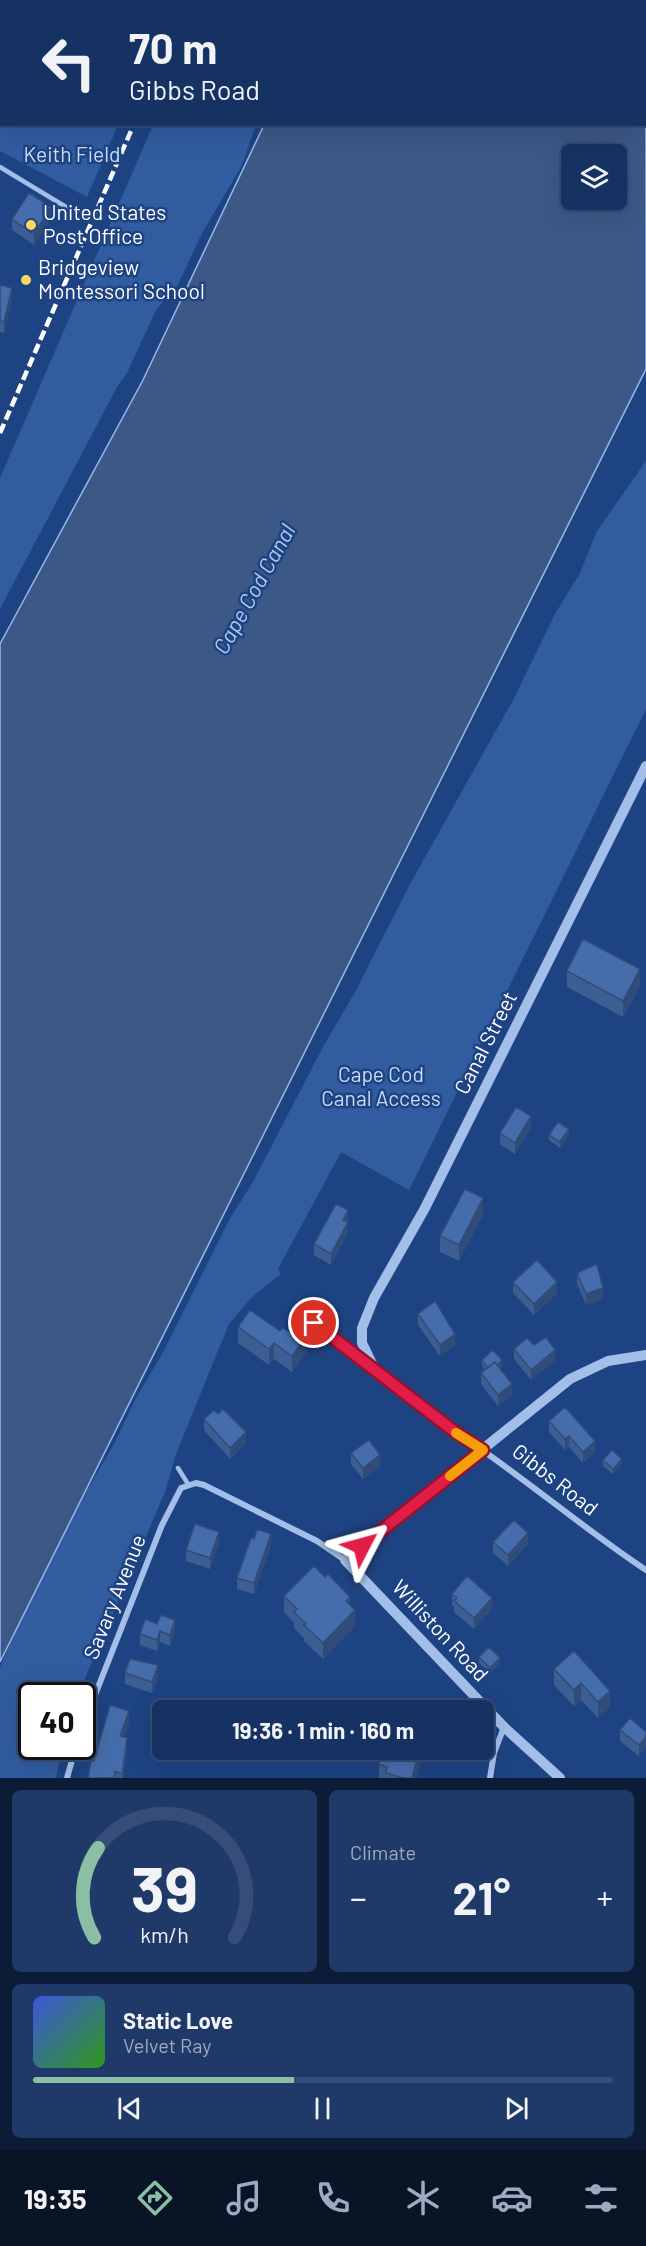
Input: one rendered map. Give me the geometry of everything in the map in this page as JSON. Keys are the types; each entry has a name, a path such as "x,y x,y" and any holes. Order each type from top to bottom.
{"street":[{"name":"Canal Street","path":"375,1370 362,1343 362,1328 367,1314 425,1208 646,766"},
{"name":"Gibbs Road","path":"298,1312 455,1432 515,1472 596,1536 646,1570"},
{"path":"188,1484 204,1485 317,1541 345,1560 552,1392 588,1368 608,1361 646,1355"},
{"name":"Savary Avenue","path":"96,1692 162,1525 175,1496 188,1484"},
{"name":"Williston Road","path":"345,1560 504,1727 560,1778"},
{"path":"490,1778 494,1753 504,1727"},
{"path":"67,1778 72,1760"}],"lane":[{"path":"0,167 66,207"},
{"path":"178,1468 188,1484"}],"green space":[{"name":"Keith Field","path":"0,126 118,126 87,197 0,151"},
{"path":"153,126 256,126 242,165 201,235 178,285 156,310 127,373 117,387 0,609 0,478"},
{"name":"Cape Cod Canal Access","path":"646,461 646,709 409,1190 341,1152 278,1269 281,1274 251,1298 229,1324 176,1454 165,1492 84,1682 18,1682 18,1760 59,1760 56,1778 0,1778 0,1667 21,1618 71,1518 162,1354 230,1218 253,1182 409,886 513,700 555,614 579,575 597,531"}],"water":[{"name":"Cape Cod Canal","path":"264,126 646,126 646,369 0,1662 0,644 143,380"}],"building":[{"path":"29,193 51,207 34,234 12,219"},
{"path":"0,285 12,288 4,322 0,321"},
{"path":"583,939 640,969 623,1001 567,971"},
{"path":"516,1107 531,1116 515,1143 500,1133"},
{"path":"558,1122 569,1129 560,1142 549,1135"},
{"path":"465,1189 483,1198 459,1245 440,1236"},
{"path":"336,1204 348,1210 343,1220 348,1222 331,1254 314,1244"},
{"path":"537,1260 557,1282 534,1304 513,1282"},
{"path":"597,1264 603,1288 586,1294 577,1273"},
{"path":"435,1301 455,1334 440,1345 418,1314"},
{"path":"250,1310 280,1331 282,1327 289,1332 294,1326 307,1335 292,1356 274,1343 269,1349 238,1327"},
{"path":"546,1337 555,1350 531,1370 514,1349 527,1338 534,1345"},
{"path":"493,1350 502,1360 497,1365 495,1362 488,1368 482,1360"},
{"path":"495,1362 512,1384 498,1395 481,1373"},
{"path":"565,1407 595,1441 583,1452 569,1436 565,1439 549,1421"},
{"path":"223,1409 246,1432 230,1448 204,1419 214,1410 218,1414"},
{"path":"369,1440 380,1455 363,1468 351,1453"},
{"path":"612,1450 622,1459 613,1469 603,1460"},
{"path":"514,1520 528,1533 508,1555 493,1542"},
{"path":"195,1524 219,1532 210,1558 186,1550"},
{"path":"257,1529 271,1534 254,1583 237,1578 251,1538 254,1539"},
{"path":"314,1566 325,1577 328,1574 350,1597 346,1601 355,1610 323,1643 304,1625 306,1624 294,1612 297,1609 284,1596"},
{"path":"467,1576 492,1598 474,1618 454,1601 457,1598 452,1594"},
{"path":"161,1615 175,1620 170,1635 160,1631 157,1640 140,1634 145,1619 157,1624"},
{"path":"489,1647 500,1658 490,1668 479,1657"},
{"path":"574,1651 610,1691 598,1702 581,1683 574,1690 554,1669"},
{"path":"130,1659 158,1665 152,1682 125,1673"},
{"path":"110,1705 129,1711 120,1736 127,1738 122,1774 115,1771 114,1778 88,1778 91,1761 96,1760"},
{"path":"630,1718 646,1732 646,1737 639,1745 620,1730"},
{"path":"380,1760 417,1760 412,1778 386,1773 387,1767 379,1764"}],"railway":[{"path":"0,433 133,126"}],"slow traffic":[{"path":"450,1476 483,1450 456,1433"}],"place":[{"name":"United States Post Office","path":"31,225"},
{"name":"Bridgeview Montessori School","path":"26,280"}],"route":[{"path":"314,1323 455,1432 483,1450 362,1546"}]}
